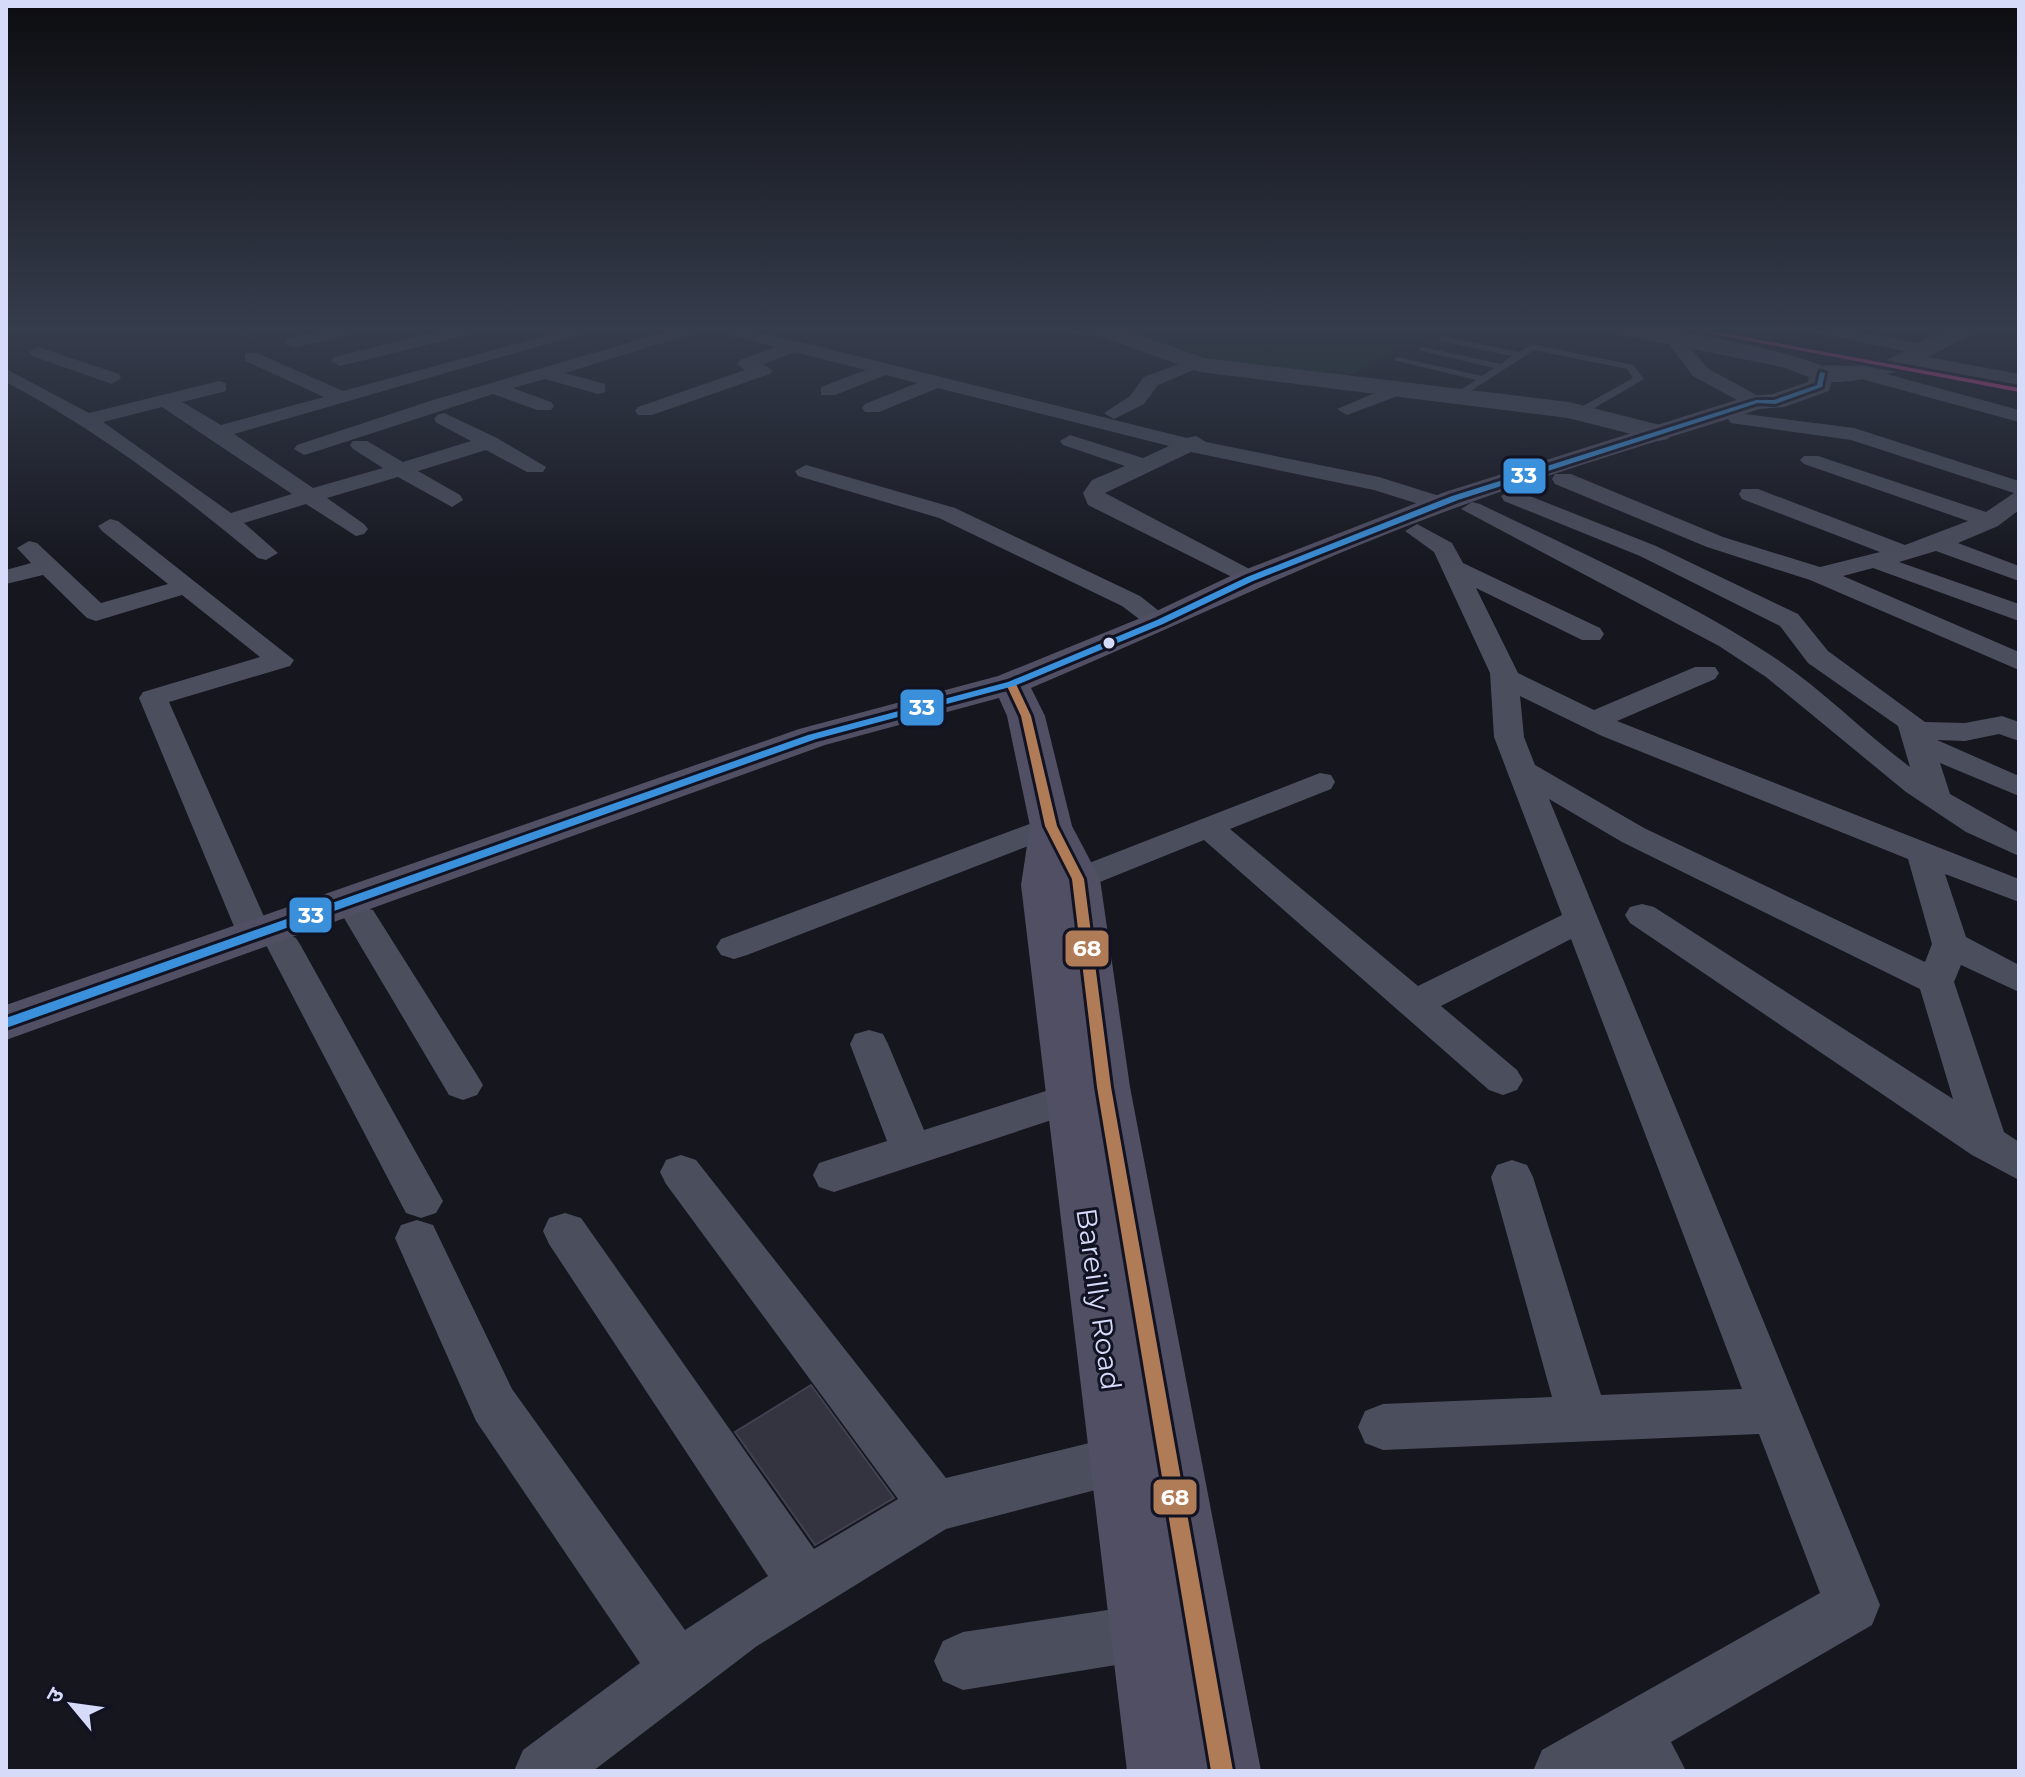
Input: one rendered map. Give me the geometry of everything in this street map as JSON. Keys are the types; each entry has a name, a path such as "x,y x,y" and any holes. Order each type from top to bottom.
{"main road":[{"path":"6,1048 270,941 812,737 1011,684 1160,622 1250,579 1659,433 1745,410"},
{"path":"1160,622 1269,587 1446,511 1512,496 1563,479 1748,410"},
{"name":"Bareilly Road","path":"1011,684 1026,716 1051,826 1078,879 1104,1087 1222,1771"},
{"path":"6,1023 270,941 361,918 824,751 933,707"},
{"name":"Bareilly Road","path":"1051,826 1043,885 1166,1771"}],"street":[{"path":"71,410 228,521 266,553"},
{"path":"85,420 113,410"},
{"path":"190,410 356,529"},
{"path":"218,432 299,410"},
{"path":"304,449 425,410"},
{"path":"1073,410 1379,484 1637,589 1761,661 1798,687 1860,743 1935,795 2019,846"},
{"path":"1099,410 1198,441"},
{"path":"1114,413 1119,410"},
{"path":"1563,410 1659,433"},
{"path":"1767,410 1854,434 2019,488"},
{"path":"1997,410 2019,416"},
{"path":"444,419 535,467"},
{"path":"1070,441 1143,465"},
{"path":"1198,441 1100,485 1094,493 1096,500 1250,579"},
{"path":"228,521 490,442"},
{"path":"360,445 452,500"},
{"path":"1811,460 1994,525"},
{"path":"806,471 947,513 1131,601 1160,622"},
{"path":"1563,479 1715,542 1819,575 2019,662"},
{"path":"1750,494 1902,552"},
{"path":"1512,496 1648,551 1789,620 1818,657 1911,722 1935,795"},
{"path":"1819,575 1994,525 2019,499"},
{"path":"1446,511 1444,548 1504,677 1509,737 1852,1605 1641,1753 1563,1771"},
{"path":"110,526 280,660 153,698 270,941 419,1220 494,1405 679,1670"},
{"path":"1937,543 2019,574"},
{"path":"29,548 96,613 186,586"},
{"path":"1872,560 2019,613"},
{"path":"6,577 48,566"},
{"path":"1454,568 1591,634"},
{"path":"1593,721 1705,673"},
{"path":"1504,677 1593,721 2019,891"},
{"path":"1915,736 2002,725 2019,732"},
{"path":"1915,736 2019,787"},
{"path":"1522,770 1633,835 1936,982"},
{"path":"1078,879 1320,782"},
{"path":"734,947 1051,826"},
{"path":"1208,827 1503,1080"},
{"path":"1922,852 1950,944 1936,982 2003,1154"},
{"path":"1642,915 2003,1154"},
{"path":"361,918 463,1085"},
{"path":"1414,1004 1581,920"},
{"path":"1950,944 2019,980"},
{"path":"869,1044 911,1150"},
{"path":"834,1175 1071,1098"},
{"path":"681,1172 935,1506"},
{"path":"1512,1177 1583,1418"},
{"path":"565,1231 806,1584"},
{"path":"1383,1427 1775,1410"},
{"path":"544,1771 737,1626 935,1506 1122,1459"},
{"path":"963,1661 1147,1632"}],"lane":[{"path":"1580,412 1584,410"}],"building":[{"path":"811,1385 894,1498 815,1545 735,1432"}],"transit line":[{"name":"33","path":"6,1023 812,737 1011,684 1160,622 1250,579 1455,498 1730,410"},
{"name":"68","path":"1011,684 1026,716 1051,826 1078,879 1104,1087 1222,1771"}]}
